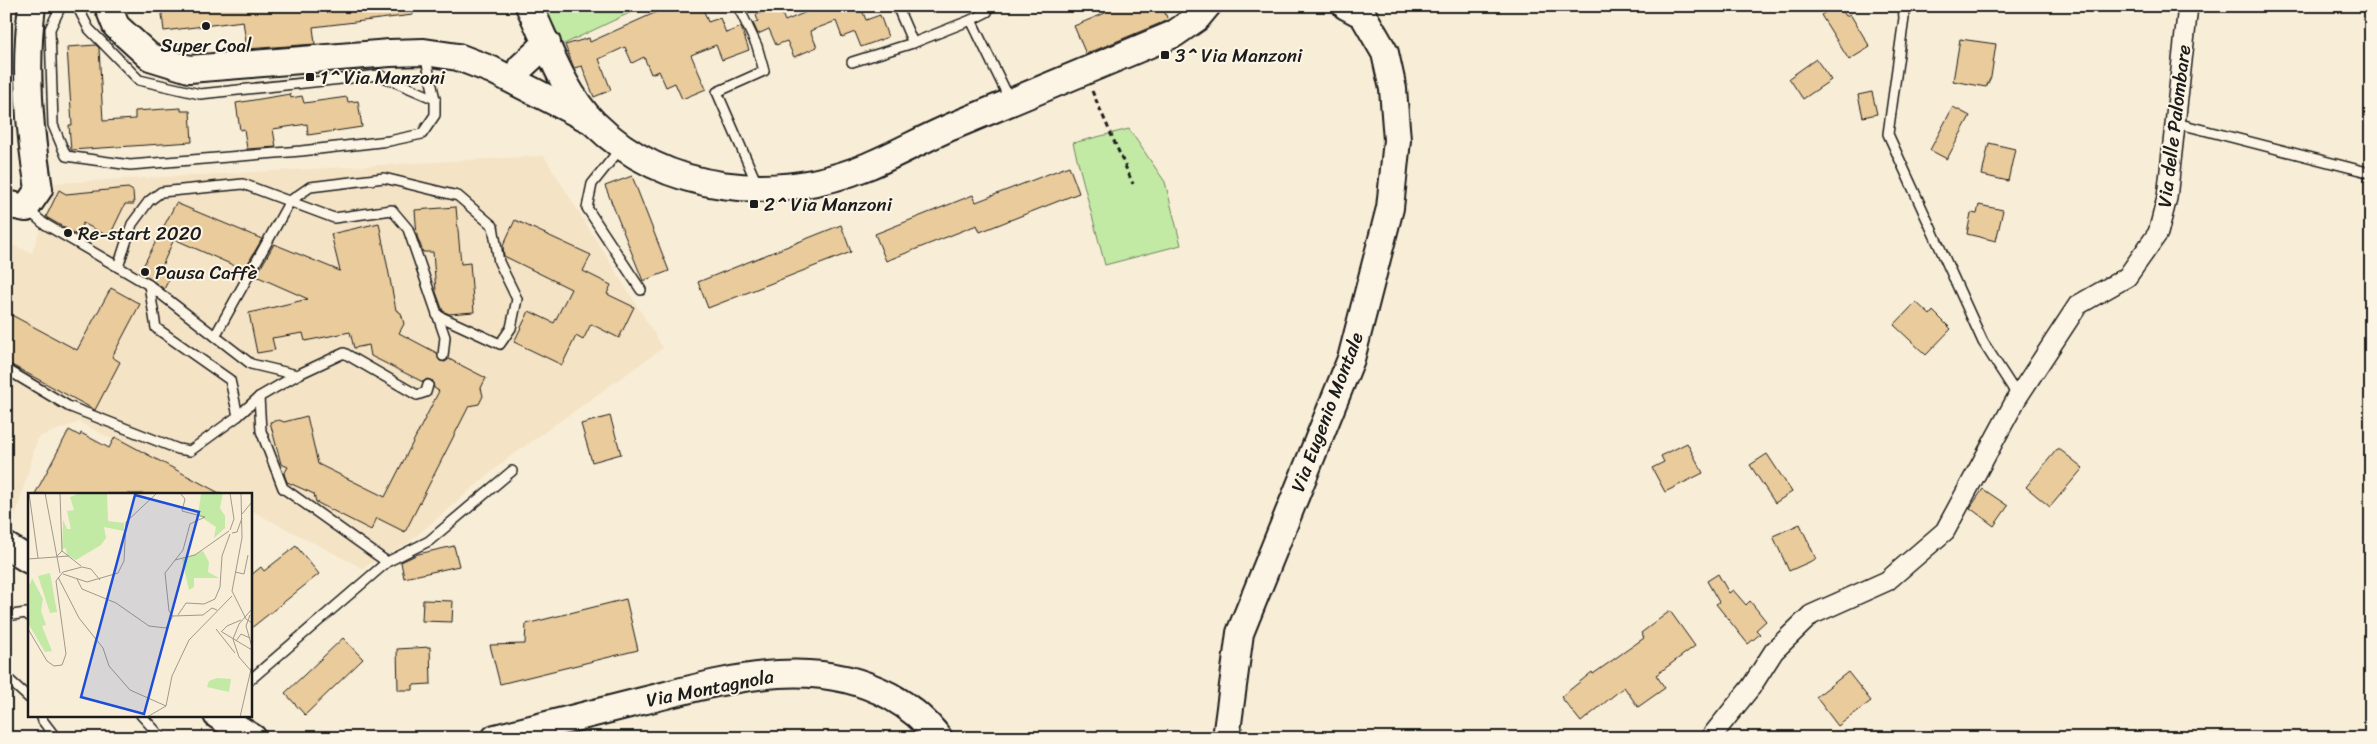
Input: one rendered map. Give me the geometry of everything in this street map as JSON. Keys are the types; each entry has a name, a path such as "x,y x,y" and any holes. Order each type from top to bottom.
{"street":[{"path":"16,206 39,189 30,138 27,61 32,6"},
{"path":"108,6 116,26 150,57 189,69 390,53 424,52 458,57 492,70 593,122 621,146 665,172 716,186 759,188 809,183 867,167 952,126 1174,34 1197,18 1207,6"},
{"path":"529,6 564,82 593,122"},
{"name":"Via Eugenio Montale","path":"1226,738 1240,633 1351,359 1390,208 1397,140 1393,90 1385,53 1363,15 1346,6"},
{"name":"Via delle Palombare","path":"1710,738 1751,687 1774,651 1811,615 1887,581 1945,531 2017,398 2078,305 2127,277 2158,233 2167,198 2188,6"},
{"path":"521,67 547,43"},
{"path":"492,70 521,67 564,82"},
{"path":"536,92 564,82"},
{"path":"6,546 28,559"},
{"name":"Via Montagnola","path":"495,738 750,676 794,672 833,675 871,686 904,704 939,738"},
{"path":"219,716 253,738"}],"lane":[{"path":"61,6 50,29 52,116 53,125 66,156 130,165 301,151 390,141 422,134 435,115 435,99 424,52"},
{"path":"77,6 89,29 139,80 200,94 379,75 435,99"},
{"path":"738,6 757,46 764,72 717,92 759,188"},
{"path":"896,6 913,43"},
{"path":"852,62 913,43 971,20 987,12 985,6"},
{"path":"1903,6 1904,18 1888,134 1983,342 2012,386 2017,398"},
{"path":"971,20 1011,102"},
{"path":"2176,123 2371,173"},
{"path":"621,146 592,184 587,208 641,290"},
{"path":"215,336 290,201 310,187 384,178 458,196 492,226 499,262 517,299 511,328 500,344 437,315"},
{"path":"118,267 132,224 149,202 161,192 244,184 334,218 392,210 408,229 445,337 443,356"},
{"path":"16,206 149,285 252,364 297,375"},
{"path":"149,285 156,328 230,380 238,416"},
{"path":"6,369 68,406 178,449 190,451 238,416 259,397 297,375 344,353 417,395 426,392 428,385"},
{"path":"259,397 261,431 283,488 387,562"},
{"path":"251,679 387,562 429,541 512,471"},
{"path":"6,616 26,613 28,615"},
{"path":"6,677 28,697"},
{"path":"41,716 42,722 56,738"},
{"path":"142,716 162,738"}],"path":[{"path":"1084,72 1133,184"}],"shaded area":[{"path":"544,156 663,348 508,458 408,543 362,568 251,511 251,493 217,493 79,422 38,437 9,538 6,536 6,243 32,253 56,183"}],"green space":[{"path":"544,6 644,6 562,45"},
{"path":"1129,129 1165,182 1181,245 1105,265 1073,143"}],"building":[{"path":"161,6 413,6 413,15 313,27 315,44 247,49 243,21 164,31"},
{"path":"670,6 687,6 689,11 702,6 708,22 720,18 726,33 741,27 749,50 722,60 716,45 691,55 706,89 682,99 675,83 666,87 659,71 651,74 644,57 632,63 625,47 599,59 611,90 594,97 582,66 574,68 565,45 589,38 590,42"},
{"path":"779,6 785,21 811,10 809,6 870,6 862,10 866,20 880,15 888,37 861,47 855,32 842,37 836,21 810,31 817,47 794,57 787,41 776,45 769,29 758,34 753,23 758,21 756,15"},
{"path":"1102,6 1162,6 1168,20 1086,54 1074,26 1105,13"},
{"path":"1835,6 1839,6 1846,16 1850,14 1870,47 1849,60 1821,15"},
{"path":"1960,39 1996,44 1991,77 1986,87 1953,81"},
{"path":"96,45 99,48 103,121 135,119 135,111 181,108 181,111 190,111 192,142 71,150 69,125 72,125 67,47"},
{"path":"1816,59 1831,80 1803,99 1789,78"},
{"path":"1872,92 1877,114 1863,117 1858,95"},
{"path":"290,94 291,98 302,96 304,103 347,97 348,102 358,101 362,127 308,135 307,124 273,129 276,147 247,149 244,129 240,130 236,103"},
{"path":"1953,107 1970,116 1947,159 1930,150"},
{"path":"1989,143 2015,149 2008,181 1982,175"},
{"path":"1069,166 1079,193 980,232 977,225 886,261 875,234 973,195 976,202"},
{"path":"632,176 669,271 643,281 605,186"},
{"path":"128,188 133,191 134,204 125,204 111,233 104,234 83,223 77,235 46,217 59,190 66,194"},
{"path":"176,203 262,239 244,270 174,239 161,268 172,274 164,289 140,272"},
{"path":"1979,205 2003,210 1996,241 1967,234 1971,213 1977,214"},
{"path":"456,207 461,264 470,263 474,312 449,314 443,311 436,292 433,252 423,252 417,236 415,210"},
{"path":"515,220 591,255 583,271 611,285 607,294 634,307 619,338 591,324 583,340 576,336 562,365 514,342 529,311 554,323 571,289 504,256 503,246"},
{"path":"379,223 396,310 401,313 404,324 399,333 437,353 440,361 445,362 449,359 486,378 481,388 483,396 479,404 469,406 405,532 377,518 371,530 316,502 314,494 287,482 284,474 288,467 281,464 270,422 279,420 284,422 307,416 318,464 385,497 439,391 434,388 433,381 427,379 423,382 371,356 369,345 354,348 350,332 305,341 303,333 272,338 275,350 257,353 249,313 308,299 256,276 274,244 340,271 331,234"},
{"path":"841,225 851,252 708,308 698,282"},
{"path":"111,288 140,304 112,357 120,362 95,410 6,362 6,312 77,350"},
{"path":"1916,302 1930,315 1933,311 1951,329 1926,355 1894,325"},
{"path":"610,416 621,454 592,462 581,424"},
{"path":"69,430 80,436 81,433 109,448 115,437 219,493 36,493"},
{"path":"1687,443 1703,473 1665,492 1652,468 1664,462 1661,456"},
{"path":"2058,448 2083,468 2050,507 2026,487"},
{"path":"1767,454 1792,492 1775,503 1750,465"},
{"path":"1983,489 2008,506 1994,526 1970,508"},
{"path":"1800,524 1816,559 1789,571 1773,536"},
{"path":"296,546 319,574 251,628 251,575 261,567 264,571"},
{"path":"454,546 459,566 404,578 401,562 418,554"},
{"path":"1718,574 1729,593 1733,590 1746,605 1750,601 1766,621 1756,630 1760,634 1748,644 1716,604 1719,602 1707,581"},
{"path":"626,599 638,650 500,684 490,645 525,644 526,624"},
{"path":"423,600 453,601 452,622 422,621"},
{"path":"1670,611 1695,646 1656,675 1665,688 1638,707 1624,687 1581,722 1561,697 1592,672 1593,674 1644,638 1641,633"},
{"path":"343,638 363,659 305,715 285,693"},
{"path":"430,647 431,684 413,685 413,690 398,690 397,649"},
{"path":"1848,672 1871,701 1838,726 1816,697"}],"place":[{"name":"Super Coal","path":"206,26"},
{"name":"3^ Via Manzoni","path":"1165,55"},
{"name":"1^ Via Manzoni","path":"310,77"},
{"name":"2^ Via Manzoni","path":"754,204"},
{"name":"Re-start 2020","path":"68,233"},
{"name":"Pausa Caffè","path":"145,272"}]}
